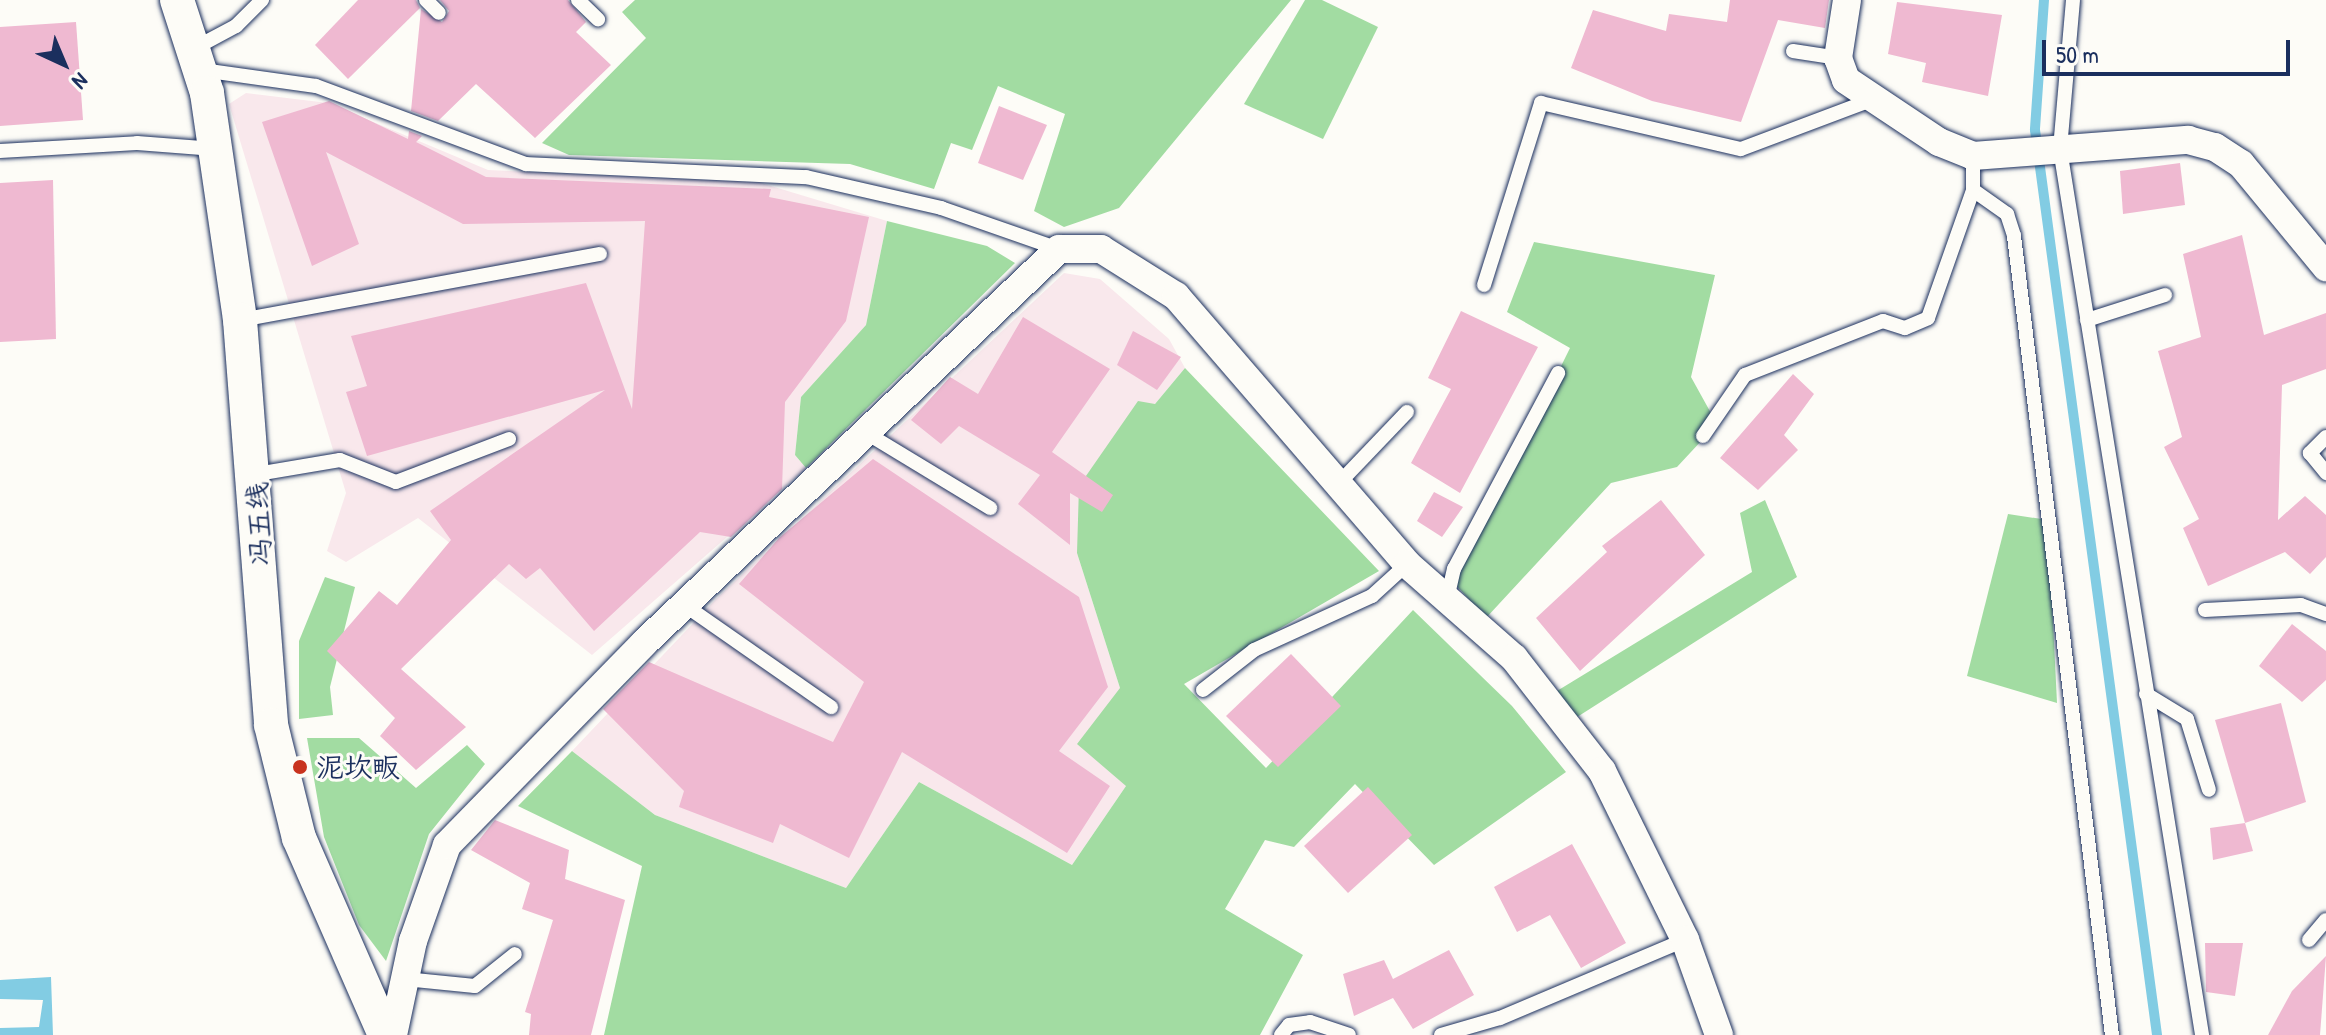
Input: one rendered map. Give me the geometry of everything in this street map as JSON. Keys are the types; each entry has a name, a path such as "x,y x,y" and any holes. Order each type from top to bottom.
{"street":[{"name":"冯五线","path":"177,0 196,59 215,149 240,320 257,474 271,725 299,838 385,1035"},
{"path":"1847,0 1838,58 1846,80 1869,101 1973,156 2188,140 2215,147 2241,164 2326,267"},
{"path":"393,1035 405,979 447,845 686,606 1059,249 1101,249 1176,296 1340,482 1407,564 1514,658 1602,771 1685,940 1719,1035"}],"lane":[{"path":"196,59 262,0"},
{"path":"426,0 439,13"},
{"path":"578,0 598,19"},
{"path":"2073,0 2060,149 2202,1035"},
{"path":"1793,51 1838,58"},
{"path":"196,59 316,86 526,164 806,177 941,208 1059,249"},
{"path":"1484,285 1541,103 1741,149 1869,101"},
{"path":"0,151 137,143 215,149"},
{"path":"1703,436 1745,375 1883,321 1905,328 1928,318 1973,190 1973,156"},
{"path":"1973,190 2007,214 2014,236 2112,1035"},
{"path":"240,320 600,254"},
{"path":"2087,320 2165,295"},
{"path":"1447,599 1454,569 1558,373"},
{"path":"1340,482 1407,412"},
{"path":"868,434 990,508"},
{"path":"2326,437 2310,453 2326,473"},
{"path":"257,474 340,460 396,482 509,439"},
{"path":"1203,690 1254,650 1372,596 1407,564"},
{"path":"2205,610 2301,605 2326,614"},
{"path":"686,606 831,707"},
{"path":"2146,694 2187,719 2209,790"},
{"path":"2309,940 2326,920"},
{"path":"1441,1035 1500,1018 1685,940"},
{"path":"405,979 475,986 515,954"},
{"path":"1281,1035 1289,1025 1310,1022 1349,1035"}],"shaded area":[{"path":"246,93 328,103 488,170 758,182 887,221 866,325 801,397 795,455 806,468 592,655 418,518 346,562 327,551 346,493 229,104"},
{"path":"1064,273 1100,279 1169,339 1185,368 1155,404 1077,553 1120,688 1126,786 1072,865 919,782 846,888 655,815 572,751 716,599"}],"green space":[{"path":"635,0 1291,0 1119,208 1064,227 1034,211 1065,114 998,86 972,150 951,143 934,189 850,164 569,155 542,143 646,38 622,12"},
{"path":"1305,0 1322,0 1378,27 1323,139 1244,104"},
{"path":"887,221 987,246 1015,263 806,468 795,455 801,397 866,325"},
{"path":"1534,242 1715,275 1691,377 1717,424 1677,467 1611,483 1486,618 1454,583 1570,348 1507,312"},
{"path":"1185,368 1379,571 1184,684 1266,768 1413,610 1512,706 1566,772 1434,865 1355,784 1294,847 1265,840 1225,909 1303,955 1260,1035 604,1035 642,866 518,806 572,751 655,815 846,888 919,782 1072,865 1126,786 1077,744 1120,688 1077,553 1079,486 1138,401 1155,404"},
{"path":"1765,500 1797,577 1574,719 1552,694 1752,572 1740,513"},
{"path":"2008,514 2048,520 2057,703 1967,676"},
{"path":"325,577 355,587 330,687 333,715 299,719 299,641"},
{"path":"307,738 359,738 416,788 467,745 485,764 429,834 386,961 359,925 324,837"}],"water":[{"path":"51,977 53,1035 0,1035 0,1028 39,1027 43,1000 0,999 0,980"}],"building":[{"path":"358,0 416,0 420,8 348,79 315,45"},
{"path":"440,0 568,0 586,22 576,32 611,65 535,138 476,84 438,121 411,111 421,9 442,22 449,11"},
{"path":"1730,0 1829,0 1825,28 1778,20 1741,122 1652,101 1571,68 1593,10 1666,31 1669,14 1727,22"},
{"path":"1897,2 2002,15 1988,96 1922,82 1926,63 1888,54"},
{"path":"76,22 83,120 0,126 0,27"},
{"path":"329,101 408,139 409,131 422,136 416,142 486,177 771,189 769,197 869,217 846,321 785,402 782,489 731,537 700,532 594,631 540,568 526,579 509,564 401,669 466,727 416,770 380,736 395,718 327,651 379,591 397,605 451,540 430,511 605,390 367,456 346,392 367,386 351,336 586,283 632,409 645,221 463,224 326,152 359,244 312,266 262,122"},
{"path":"999,106 1047,125 1023,180 978,163"},
{"path":"2180,163 2185,205 2123,214 2120,171"},
{"path":"53,180 56,339 0,342 0,183"},
{"path":"2242,235 2264,335 2326,313 2326,369 2282,385 2278,520 2305,496 2326,515 2326,557 2310,574 2285,552 2208,586 2183,528 2199,519 2164,447 2182,437 2158,351 2201,337 2183,254"},
{"path":"1461,311 1538,347 1460,493 1411,463 1451,389 1428,378"},
{"path":"1023,317 1110,369 1052,452 1113,495 1102,512 1070,493 1070,545 1018,504 1040,475 959,426 941,444 911,420 950,377 978,394"},
{"path":"1133,331 1181,357 1157,390 1117,365"},
{"path":"1793,374 1814,394 1784,435 1798,450 1758,490 1720,458"},
{"path":"873,459 1079,597 1108,687 1059,751 1110,786 1067,853 902,752 849,858 780,824 773,843 679,807 684,791 603,709 649,662 833,742 864,682 739,584 779,538"},
{"path":"1434,492 1463,507 1442,537 1417,521"},
{"path":"1661,500 1705,555 1580,671 1536,618 1607,552 1602,546"},
{"path":"2292,624 2326,651 2326,680 2302,702 2259,666"},
{"path":"1291,654 1341,706 1278,767 1226,716"},
{"path":"2281,703 2306,802 2245,823 2215,720"},
{"path":"1368,787 1412,835 1348,893 1304,846"},
{"path":"495,820 569,850 565,879 625,900 591,1035 529,1035 531,1014 525,1012 553,920 522,909 530,883 471,850"},
{"path":"2245,823 2253,851 2213,860 2210,828"},
{"path":"1572,844 1626,943 1581,968 1550,915 1517,932 1494,887"},
{"path":"2205,943 2243,943 2235,996 2206,992"},
{"path":"1449,950 1474,995 1413,1029 1393,998 1354,1016 1343,974 1384,960 1393,979"},
{"path":"2326,956 2320,1035 2268,1035 2292,991"}],"waterway":[{"path":"2044,0 2035,130 2157,1035"}],"place":[{"name":"泥坎畈","path":"300,767"}]}
